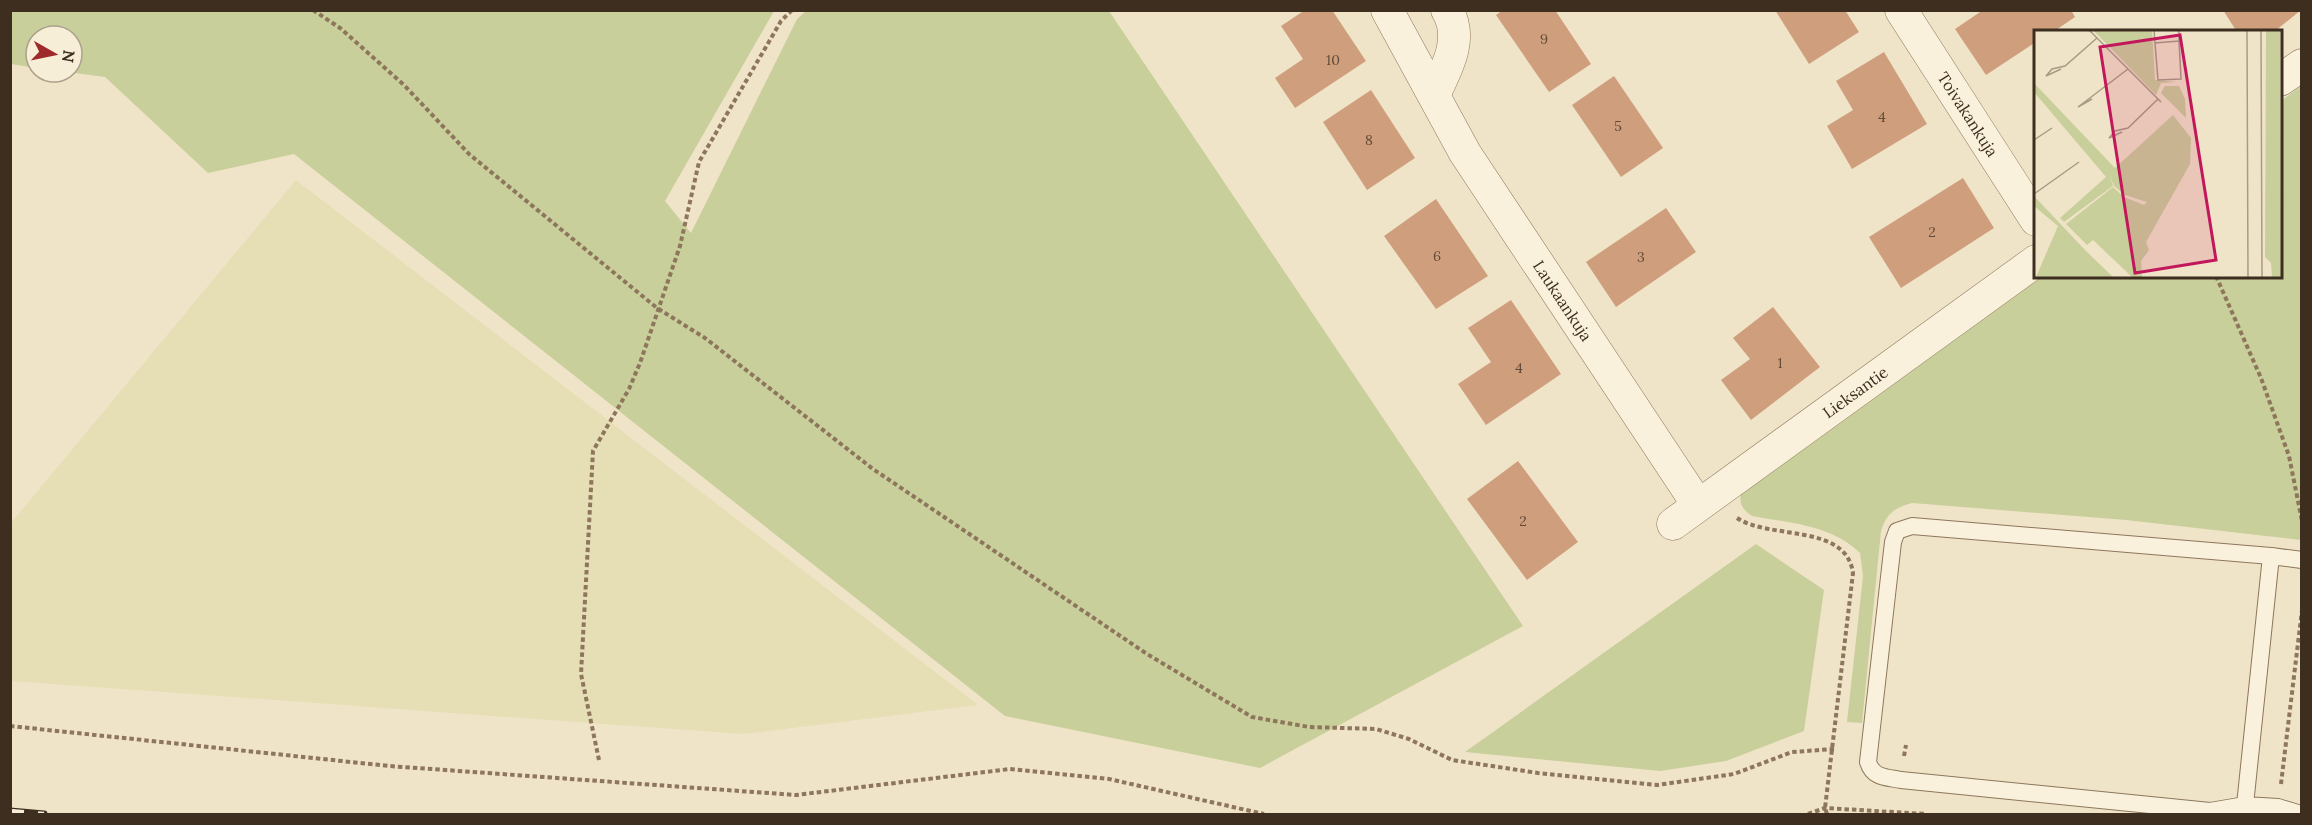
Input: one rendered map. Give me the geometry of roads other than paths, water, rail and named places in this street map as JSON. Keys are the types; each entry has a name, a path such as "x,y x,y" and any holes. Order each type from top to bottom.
{"street":[{"name":"Laukaankuja","path":"1387,10 1465,153 1707,498"},
{"path":"1434,95 1453,51 1454,21 1447,10"},
{"name":"Toivakankuja","path":"1901,10 2034,217"},
{"path":"2282,79 2301,65"},
{"name":"Lieksantie","path":"1673,524 2034,262"}],"lane":[{"path":"2301,560 1912,526 1897,531 1893,542 1870,752 1871,771 1877,775 1901,780 2210,811 2245,805 2278,807 2301,814"},
{"path":"2245,805 2271,556"}],"railway":[{"path":"10,811 44,814"}]}
